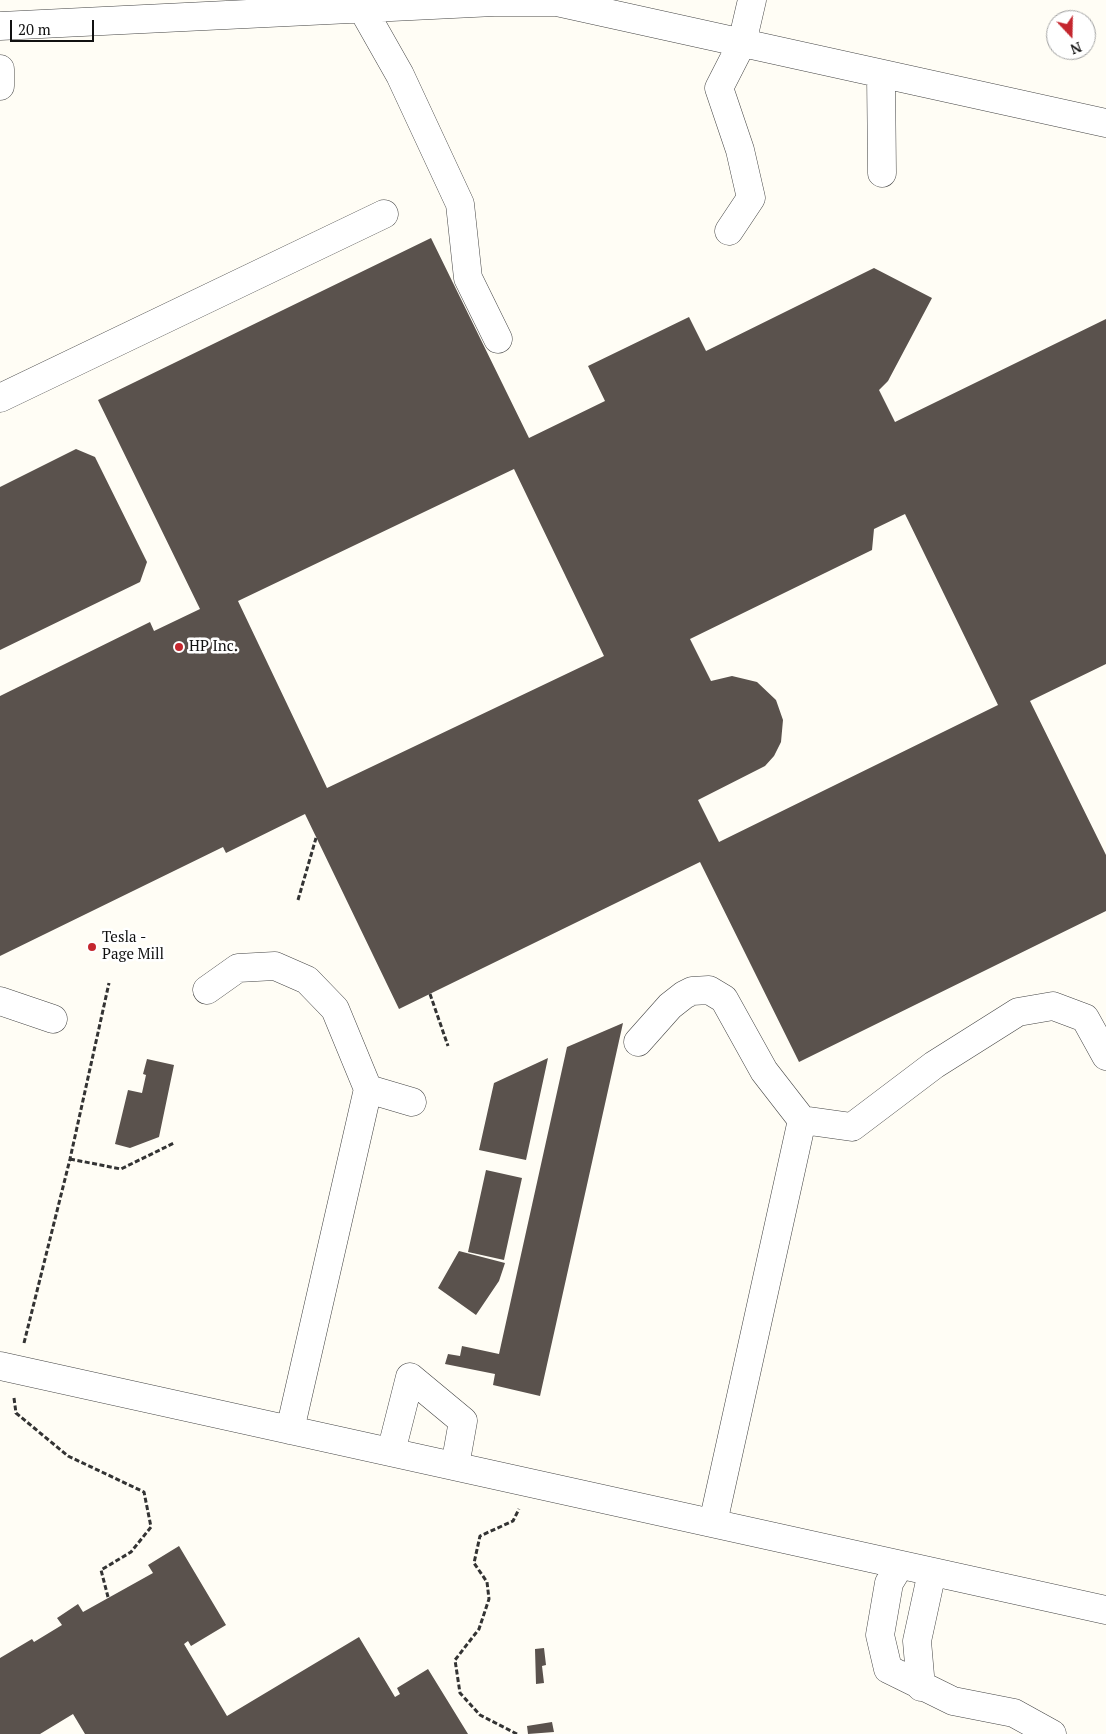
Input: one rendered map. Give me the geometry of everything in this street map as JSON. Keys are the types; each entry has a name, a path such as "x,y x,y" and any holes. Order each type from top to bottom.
{"lane":[{"path":"729,231 751,198 740,150 719,88 742,42 752,0"},
{"path":"0,26 362,4 557,2 1106,123"},
{"path":"362,4 400,75 460,204 468,278 498,339"},
{"path":"0,69 0,86"},
{"path":"880,74 882,173"},
{"path":"0,398 384,214"},
{"path":"207,990 238,968 275,966 307,980 335,1009 368,1090 290,1430"},
{"path":"638,1042 670,1006 684,995 692,991 709,990 724,999 764,1071 802,1120 852,1127 934,1065 1018,1012 1053,1006 1085,1018 1106,1056"},
{"path":"0,1001 53,1019"},
{"path":"368,1090 412,1102"},
{"path":"714,1524 802,1120"},
{"path":"0,1366 1106,1610"},
{"path":"391,1452 410,1377 462,1421 455,1466"},
{"path":"900,1565 889,1583 880,1635 888,1669 963,1704 1014,1713 1052,1734"},
{"path":"921,1686 917,1641 932,1572"}],"path":[{"path":"298,900 316,838"},
{"path":"22,1349 70,1159 108,983"},
{"path":"430,994 448,1046"},
{"path":"70,1159 121,1169 174,1143"},
{"path":"13,1392 16,1413 68,1456 144,1492 151,1527 131,1552 101,1570 108,1597"},
{"path":"517,1734 480,1715 460,1693 455,1660 478,1629 489,1599 487,1582 474,1563 480,1536 513,1521 523,1502"}],"building":[{"name":"HP Inc.","path":"431,238 529,438 605,401 588,366 689,317 706,351 874,268 932,298 888,381 879,390 895,422 1106,319 1106,664 1030,701 1106,855 1106,911 799,1062 700,862 399,1009 305,814 226,853 223,847 0,956 0,696 150,622 154,631 200,609 98,400","holes":["514,469 604,656 327,788 238,601","905,514 998,705 719,842 698,800 765,766 774,756 781,742 783,720 776,700 757,682 732,676 711,681 690,639 872,550 874,529"]},
{"path":"76,449 95,457 147,562 140,582 0,650 0,487"},
{"path":"623,1023 540,1396 493,1385 495,1374 445,1364 448,1354 460,1356 462,1346 499,1354 567,1047"},
{"path":"548,1058 526,1160 479,1150 494,1083"},
{"path":"147,1059 174,1065 159,1137 130,1148 115,1144 128,1090 142,1093 146,1075 143,1074"},
{"path":"486,1170 522,1178 504,1260 468,1252"},
{"path":"459,1251 505,1263 499,1281 476,1315 438,1288"},
{"path":"179,1546 226,1625 191,1646 188,1641 184,1644 227,1716 359,1637 395,1697 400,1694 397,1688 428,1669 468,1734 85,1734 73,1714 40,1734 0,1734 0,1658 32,1639 34,1642 62,1625 57,1618 78,1604 83,1612 153,1573 148,1565"},
{"path":"544,1648 546,1665 542,1666 544,1683 536,1684 535,1649"},
{"path":"552,1722 554,1732 528,1734 527,1726"}],"place":[{"name":"HP Inc.","path":"179,647"},
{"name":"Tesla - Page Mill","path":"92,947"}]}
